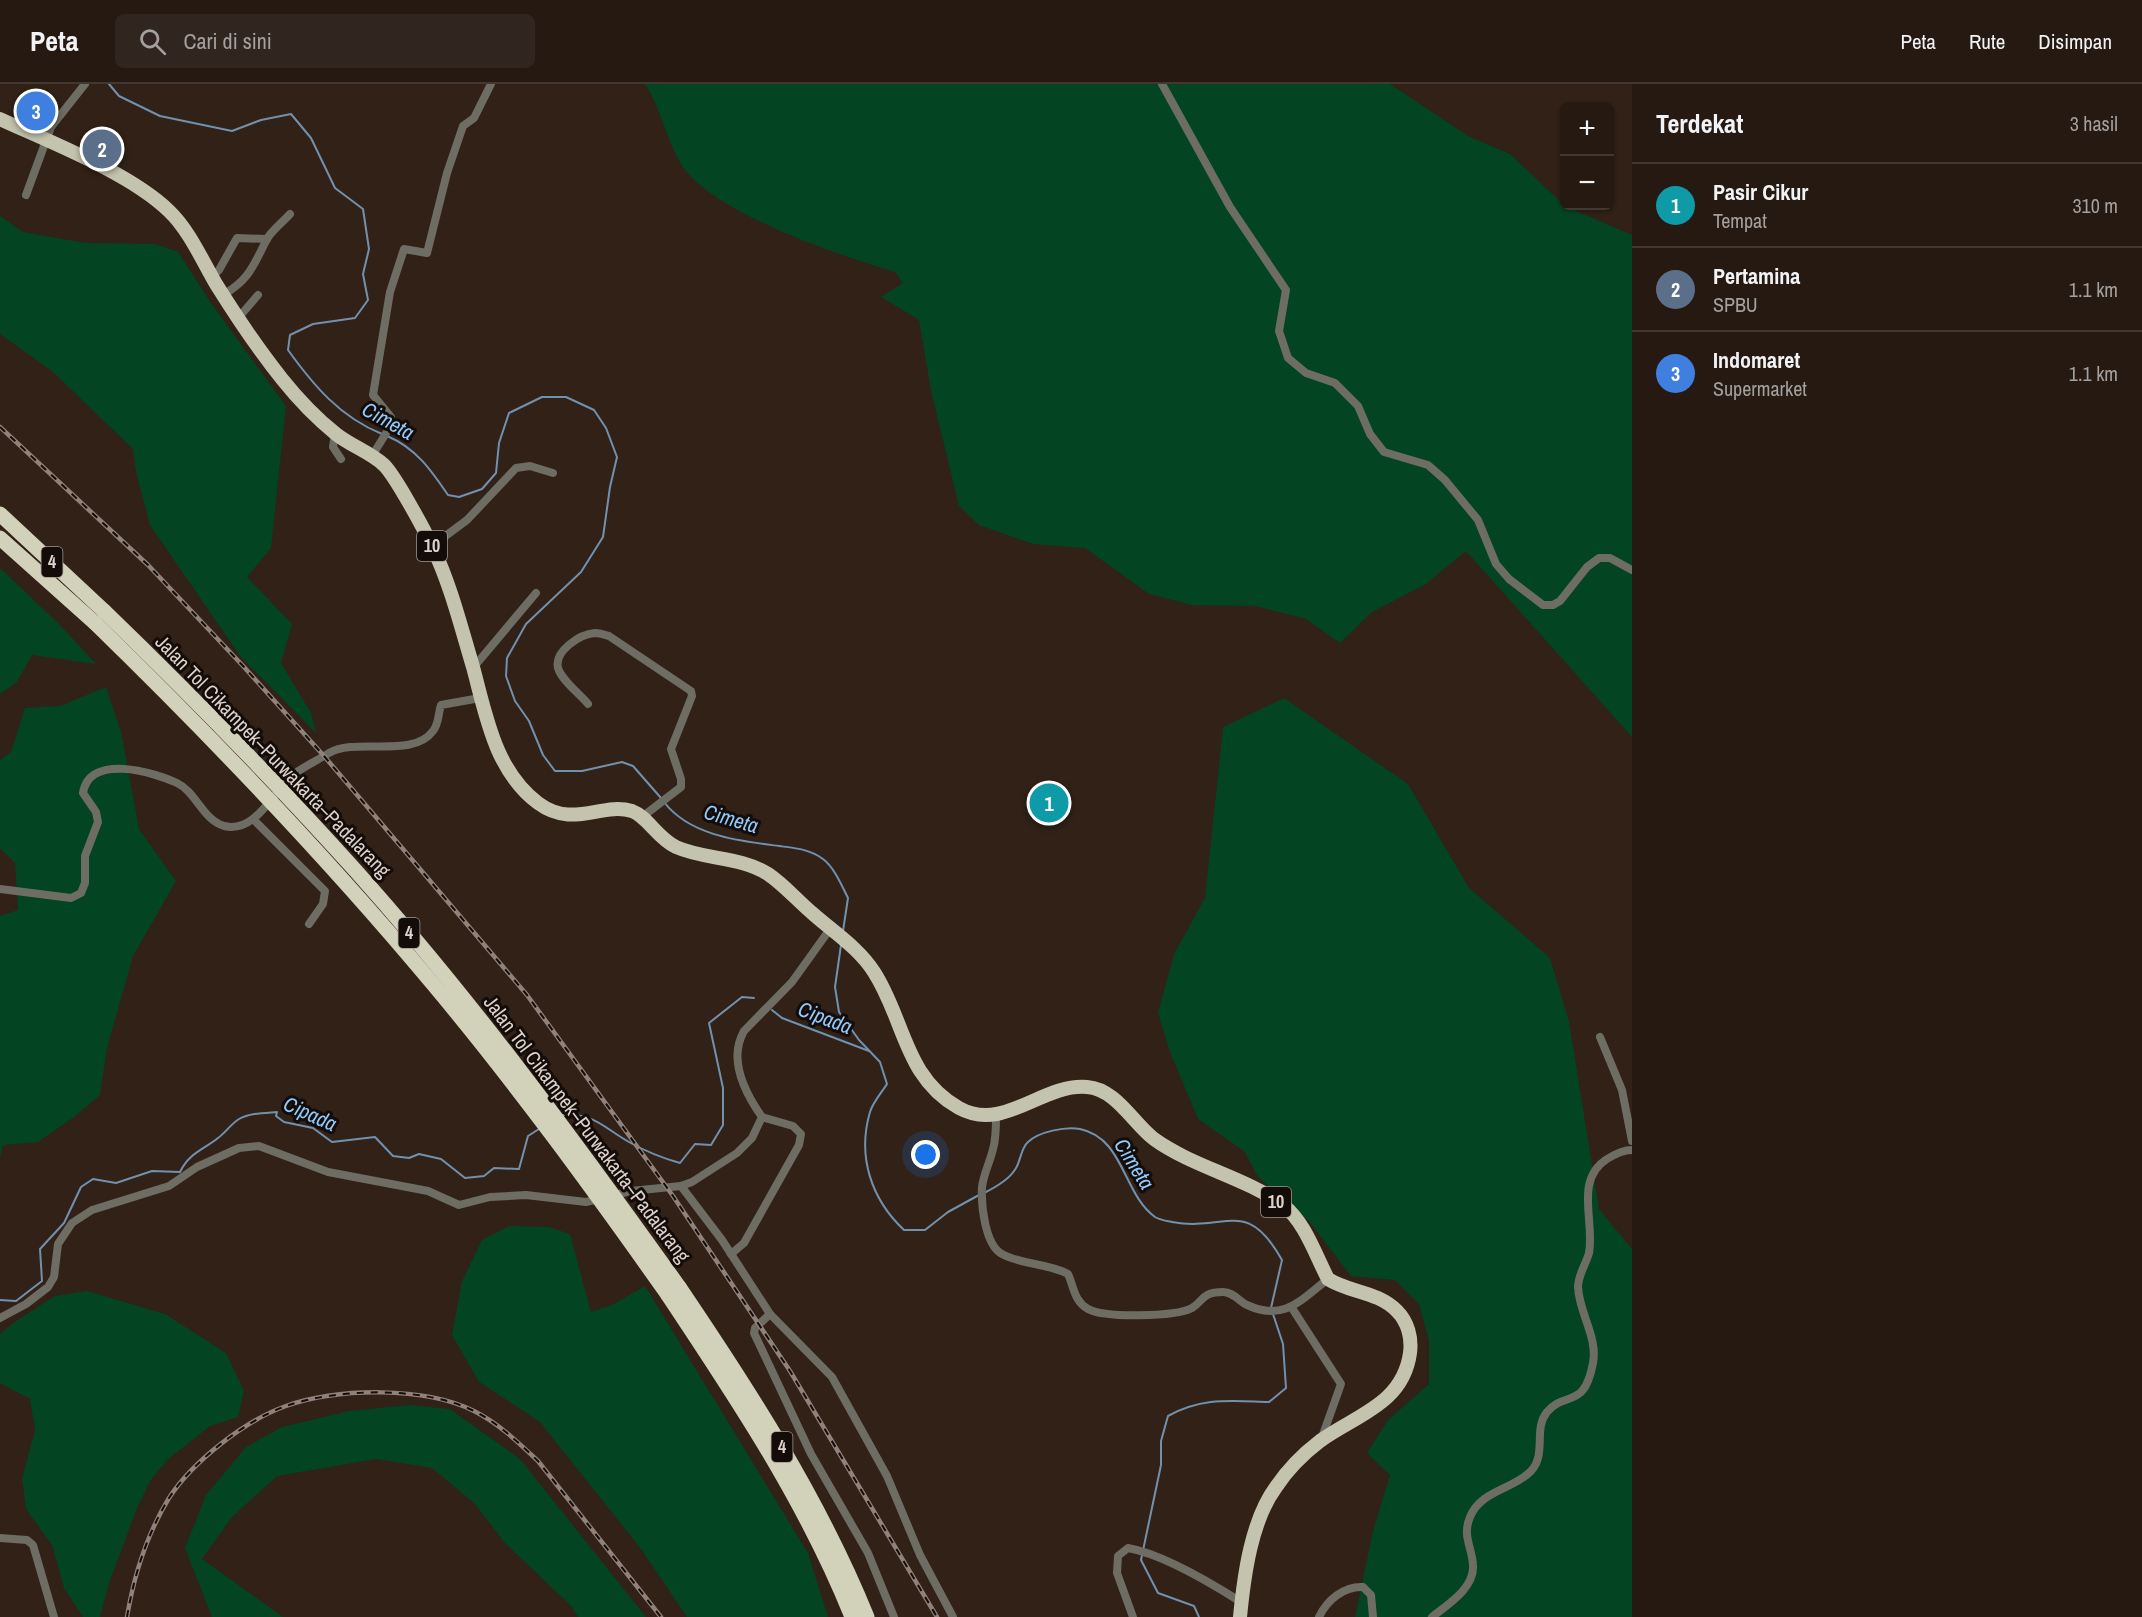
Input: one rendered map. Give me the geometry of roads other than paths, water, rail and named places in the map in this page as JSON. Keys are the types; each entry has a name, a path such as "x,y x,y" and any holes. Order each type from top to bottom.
{"highway":[{"name":"10","path":"0,119 105,170 164,206 182,226 255,344 285,383 335,434 372,456 390,471 432,546 449,583 492,737 509,773 541,805 566,814 583,816 619,809 648,813 655,834 684,850 727,859 768,874 858,952 874,971 916,1067 938,1094 967,1112 996,1115 1018,1109 1064,1088 1082,1086 1097,1088 1113,1098 1147,1134 1169,1149 1284,1206 1300,1223 1328,1279"},
{"name":"Jalan Tol Cikampek–Purwakarta–Padalarang","path":"0,514 99,617"},
{"name":"Jalan Tol Cikampek–Purwakarta–Padalarang","path":"0,537 99,617 238,743 406,929 535,1087 784,1451 824,1522 867,1617"},
{"path":"1240,1617 1254,1533 1274,1489 1300,1457 1321,1440 1376,1407 1391,1394 1405,1375 1411,1346 1409,1329 1399,1313 1387,1303 1328,1279"},
{"name":"Jalan Tol Cikampek–Purwakarta–Padalarang","path":"673,1291 787,1485 852,1617"}],"street":[{"path":"26,195 51,128 85,84"},
{"path":"372,456 388,430 391,417 373,395 392,283 404,249 427,253 447,173 463,126 474,118 491,84"},
{"path":"1162,84 1230,207 1286,290 1279,331 1288,358 1306,373 1335,383 1358,406 1370,434 1384,452 1428,465 1444,480 1478,520 1496,564 1509,579 1543,605 1553,605 1560,601 1587,567 1599,558 1610,558 1632,570"},
{"path":"223,295 244,280 259,260 267,239 290,214"},
{"path":"212,277 219,270 236,238 241,236 267,239"},
{"path":"239,317 258,295"},
{"path":"335,434 333,447 341,459"},
{"path":"432,546 467,520 516,468 530,466 553,473"},
{"path":"473,668 536,593"},
{"path":"588,704 561,673 558,661 563,650 586,635 597,633 609,636 687,687 693,696 671,749 681,779 681,787 648,813"},
{"path":"0,889 71,898 81,893 85,883 86,856 98,822 96,812 83,793 84,787 98,772 107,768 133,770 178,783 213,819 224,826 242,825 253,819 293,775 336,750 408,744 425,740 438,722 441,705 480,698"},
{"path":"253,819 325,891 323,904 309,924"},
{"path":"731,1254 744,1243 799,1145 801,1134 796,1128 762,1117 741,1078 737,1050 744,1031 792,982 833,932"},
{"path":"1600,1037 1622,1090 1632,1141"},
{"path":"996,1115 996,1139 985,1171 982,1190 988,1240 999,1252 1011,1258 1056,1268 1068,1274 1076,1298 1088,1309 1108,1315 1165,1314 1190,1308 1203,1296 1222,1292 1262,1309 1277,1311 1292,1308 1328,1279"},
{"path":"0,1318 26,1304 48,1287 54,1277 58,1244 70,1225 92,1210 169,1186 197,1167 239,1148 259,1146 328,1172 428,1191 459,1204 490,1197 526,1195 586,1202 645,1189 681,1186 708,1174 737,1153 752,1138 762,1117"},
{"path":"1432,1617 1451,1603 1471,1576 1474,1566 1465,1537 1470,1516 1495,1490 1514,1483 1533,1469 1537,1464 1541,1442 1540,1423 1547,1411 1577,1398 1586,1387 1594,1355 1578,1287 1589,1252 1587,1188 1601,1163 1624,1150 1632,1150"},
{"path":"681,1186 731,1254 770,1314 832,1377 882,1467 920,1555 953,1617"},
{"path":"1292,1308 1341,1384 1321,1440"},
{"path":"770,1314 754,1328 754,1333 810,1454 868,1553 894,1617"},
{"path":"0,1538 21,1539 33,1545 54,1617"},
{"path":"1133,1617 1117,1573 1118,1556 1128,1548 1148,1551 1207,1580 1241,1602"},
{"path":"1319,1617 1332,1600 1344,1590 1355,1586 1363,1587 1371,1595 1373,1617"}],"waterway":[{"name":"Cimeta","path":"109,84 119,96 160,116 232,131 261,120 291,114 311,138 335,188 363,209 369,249 363,274 368,300 355,318 313,324 290,335 288,350 329,399 353,419 382,434"},
{"name":"Cimeta","path":"387,436 415,453 448,495 459,497 482,489 496,473 499,443 509,413 542,397 566,397 594,410 606,428 617,457 603,537 581,572 526,624 507,658 506,676 515,701 529,721 543,755 555,771 582,771 622,762 633,766 661,798"},
{"name":"Cimeta","path":"664,802 687,823 702,830 732,839 802,850 823,859 834,872 848,898 843,931"},
{"name":"Cimeta","path":"841,945 835,987 839,1012 859,1040 880,1062 887,1084 875,1101 866,1128 866,1160 875,1191 883,1205 904,1230 925,1230 948,1212 979,1195"},
{"name":"Cipada","path":"562,1115 582,1116 598,1122 641,1148 680,1163 695,1144 711,1145 723,1125 723,1088 709,1023 742,997 754,998"},
{"name":"Cipada","path":"772,1010 782,1018 869,1051"},
{"name":"Cipada","path":"0,1300 16,1301 42,1281 40,1249 64,1223 81,1187 93,1179 116,1183 152,1171 180,1172 192,1156 243,1117 277,1112 276,1116 284,1122 313,1128 332,1142 375,1137 393,1156 409,1158 419,1154 441,1159 465,1178 484,1176 494,1168 519,1169 528,1136 539,1129"},
{"name":"Cimeta","path":"984,1193 1000,1184 1011,1174 1016,1168 1025,1145 1038,1135 1067,1128 1095,1134 1115,1155 1136,1195 1155,1217 1191,1224 1246,1222 1257,1228 1269,1240 1282,1260 1271,1308"},
{"name":"Cimeta","path":"1199,1617 1194,1606 1158,1593 1141,1560 1161,1465 1161,1441 1168,1416 1181,1410 1205,1403 1269,1402 1286,1388 1283,1344 1273,1314"}],"railway":[{"path":"0,427 148,565 244,667 324,756 527,995 673,1196 790,1371 937,1617"},
{"path":"127,1617 133,1586 154,1526 179,1484 206,1456 254,1421 286,1406 330,1396 381,1392 431,1397 454,1403 474,1411 508,1433 538,1461 661,1617"}],"place":[{"name":"Indomaret","path":"36,111"},
{"name":"Pertamina","path":"102,149"},
{"name":"Pasir Cikur","path":"1049,803"}]}
